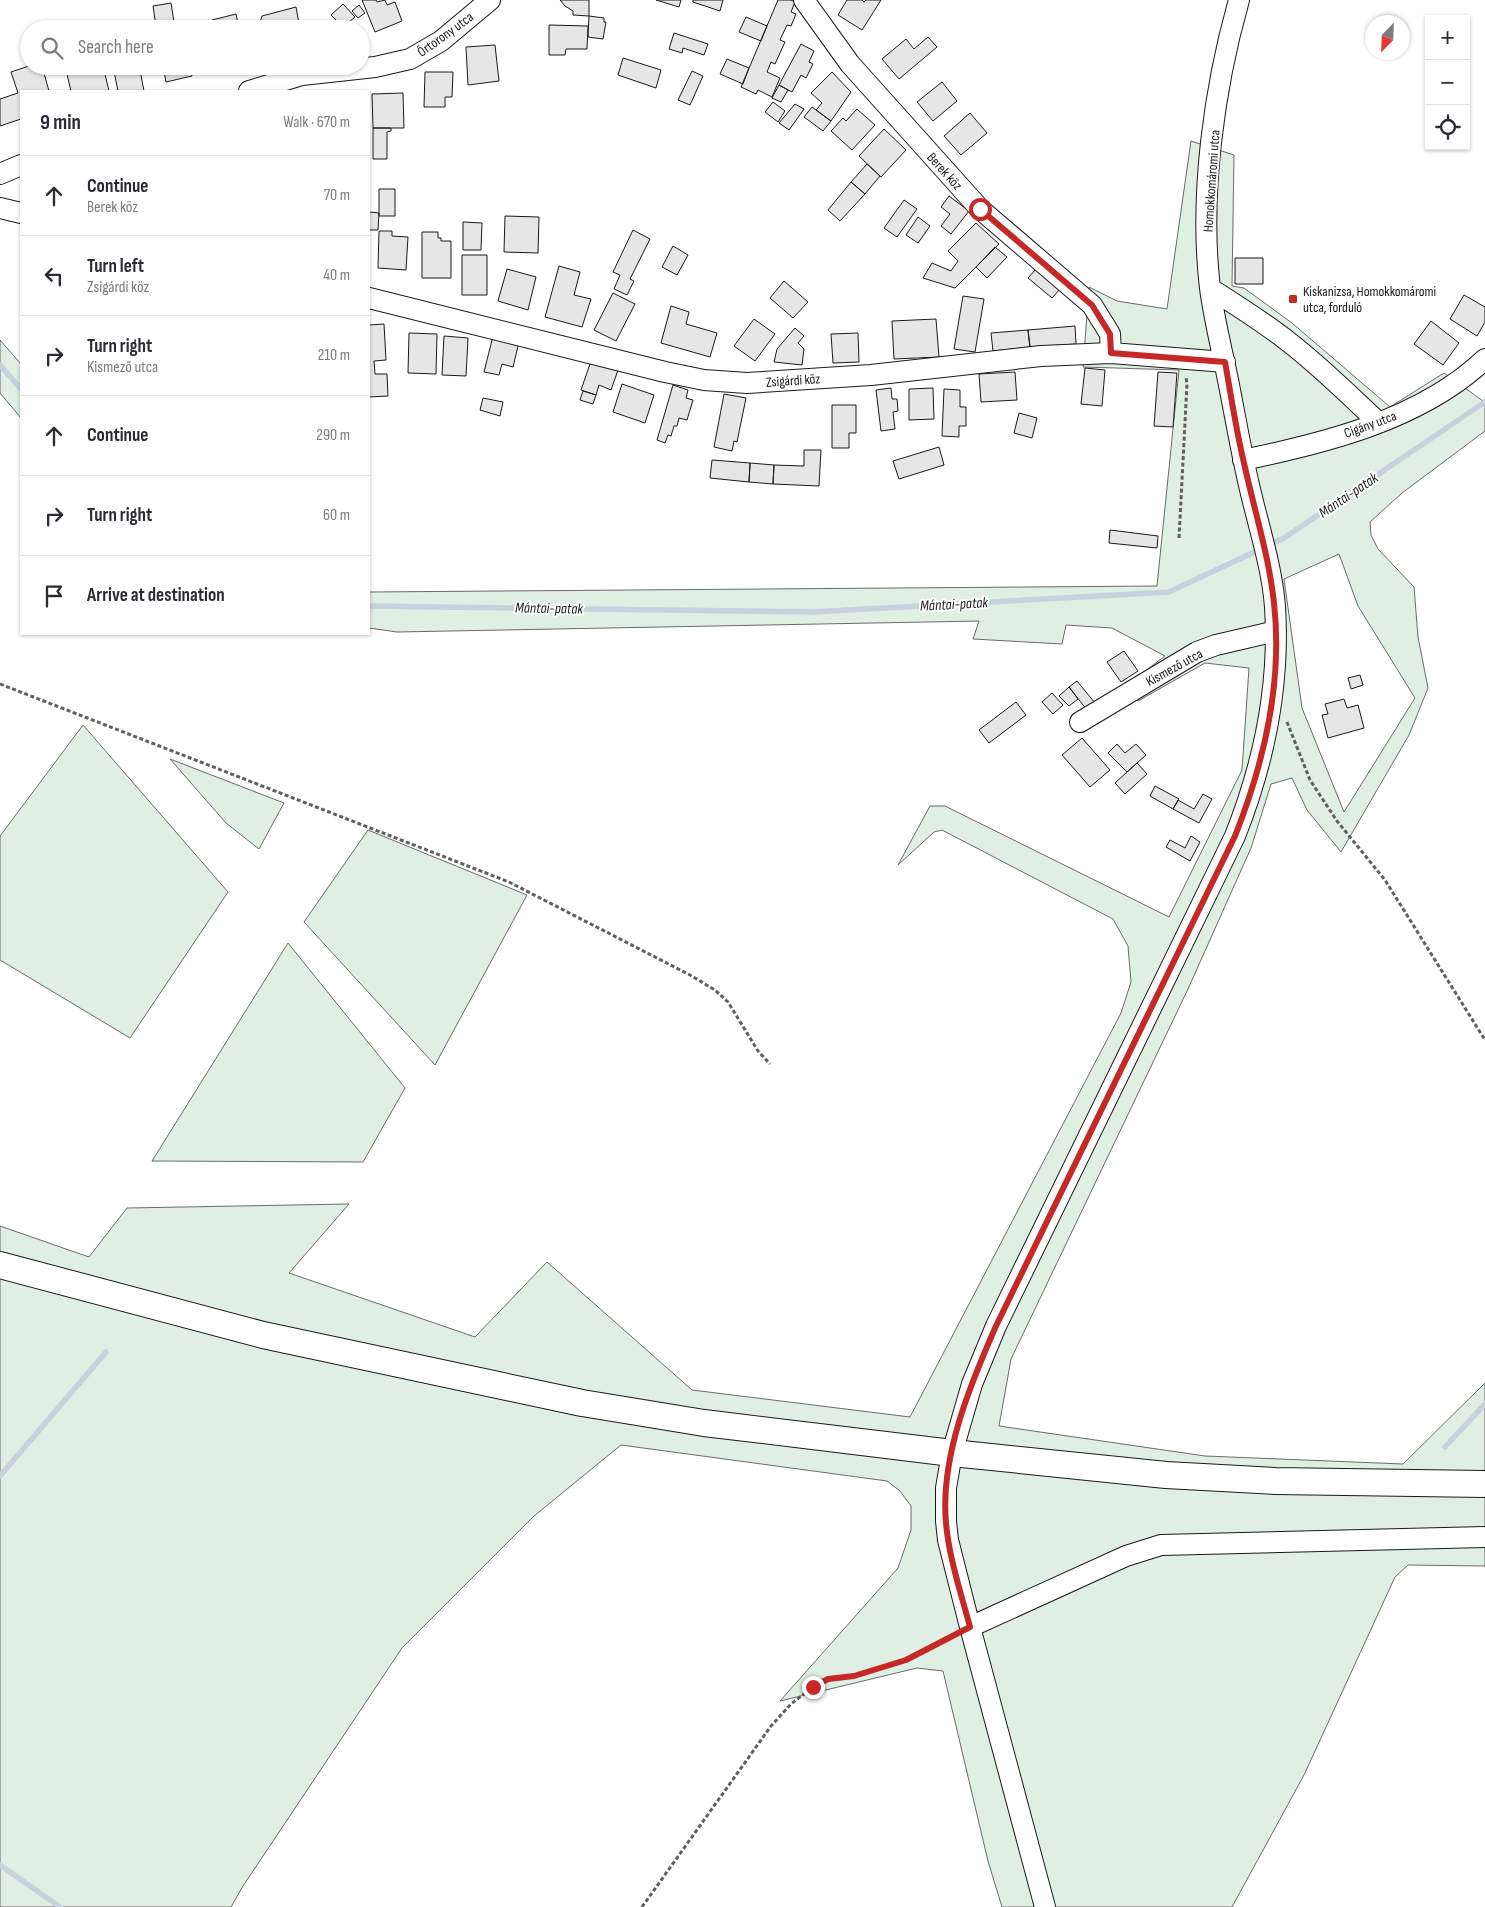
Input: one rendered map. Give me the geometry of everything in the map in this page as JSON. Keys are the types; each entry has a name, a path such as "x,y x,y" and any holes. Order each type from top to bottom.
{"main road":[{"path":"0,1265 263,1335 582,1403 704,1423 952,1453 1166,1475 1275,1481 1485,1484"}],"street":[{"name":"Őrtorony utca","path":"370,68 410,59 441,41 490,0"},
{"name":"Berek köz","path":"804,0 850,64 980,209 1092,305 1110,334 1111,353"},
{"name":"Homokkomáromi utca","path":"1225,362 1211,290 1207,207 1209,172 1222,73 1239,0"},
{"name":"Őrtorony utca","path":"253,90 310,75"},
{"path":"0,174 20,165"},
{"path":"0,208 20,213"},
{"path":"1211,290 1253,316 1289,342 1378,422"},
{"name":"Zsigárdi köz","path":"370,298 671,374 720,382 772,382 851,376 1041,356 1111,353 1225,362"},
{"name":"Cigány utca","path":"1243,460 1290,450 1378,422 1419,405 1441,392 1485,359"},
{"path":"1045,1907 948,1540 946,1488 952,1453 972,1384 996,1326 1235,836 1248,804 1264,747 1273,696 1276,631 1274,604 1267,562 1243,460 1225,362"},
{"name":"Kismező utca","path":"1080,722 1197,652 1216,645 1276,631"},
{"path":"970,1627 1126,1556 1162,1545 1485,1537"}],"path":[{"path":"1179,538 1187,384 1182,359"},
{"path":"0,684 509,882 690,975 715,990 728,1002 758,1051 770,1064"},
{"path":"1273,696 1283,711 1310,780 1337,821 1384,880 1485,1040"},
{"path":"642,1907 771,1726 791,1704 813,1687 828,1679 854,1676 906,1660 970,1627"}],"green space":[{"path":"1191,141 1234,155 1232,286 1244,288 1292,323 1390,407 1444,373 1483,401 1485,399 1485,431 1402,493 1370,522 1371,535 1378,549 1414,587 1418,637 1428,688 1409,735 1341,852 1307,810 1292,778 1271,784 1251,848 1188,989 1011,1359 999,1426 1205,1456 1403,1464 1485,1383 1485,1566 1408,1565 1395,1577 1304,1775 1232,1907 1002,1907 988,1861 943,1671 917,1668 780,1701 898,1568 911,1530 911,1506 900,1491 887,1481 621,1445 534,1516 402,1648 243,1886 231,1907 0,1907 0,1226 89,1257 127,1208 349,1204 289,1273 475,1337 547,1262 692,1390 910,1417 1121,1013 1131,982 1128,946 1113,919 942,830 934,832 898,865 930,806 945,806 1169,917 1242,770 1249,668 1205,663 1138,701 1124,687 1165,656 1112,628 1066,625 1062,644 973,639 979,621 397,632 370,628 370,592 1157,586 1179,370 1083,367 1089,287 1117,301 1167,309","holes":["1339,554 1358,606 1415,698 1344,812 1302,708 1284,579"]},
{"path":"0,340 20,363 20,417 0,393"},
{"path":"83,725 228,892 130,1038 0,960 0,836"},
{"path":"170,759 284,803 259,849 226,823"},
{"path":"368,830 527,895 435,1065 304,922"},
{"path":"288,943 405,1088 363,1162 152,1161"}],"building":[{"path":"362,0 376,0 377,2 385,0 387,5 395,2 402,21 375,32"},
{"path":"560,0 589,0 589,16 573,15 573,11"},
{"path":"656,0 681,0 679,7"},
{"path":"693,0 723,0 720,11 693,2"},
{"path":"778,0 791,0 795,2 791,12 796,14 791,26 787,25 780,40 785,42 775,64 771,62 767,72 780,78 772,97 758,90 756,94 741,87"},
{"path":"847,0 862,0 864,2 866,0 881,0 862,30 838,15"},
{"path":"171,3 174,20 155,20 153,6"},
{"path":"343,4 355,17 351,20 336,20 331,15"},
{"path":"359,5 365,13 358,18 352,11"},
{"path":"296,7 298,20 261,20 262,16"},
{"path":"236,14 237,20 212,20"},
{"path":"589,16 604,18 604,22 606,22 603,39 588,37"},
{"path":"746,17 767,26 761,41 739,32"},
{"path":"549,25 588,26 587,49 566,49 565,55 549,55"},
{"path":"674,33 708,44 704,55 683,48 682,53 669,49"},
{"path":"928,37 937,47 899,79 882,59 906,39 914,49"},
{"path":"801,44 814,51 809,62 813,64 806,78 801,75 792,92 779,85"},
{"path":"495,45 499,81 468,85 466,47"},
{"path":"623,58 661,70 656,88 618,75"},
{"path":"727,59 749,68 743,84 720,74"},
{"path":"20,69 20,75 45,75 49,90 20,90 20,119 0,126 0,99 18,93 11,72"},
{"path":"692,71 703,76 690,105 678,100"},
{"path":"425,72 453,72 452,97 445,97 445,107 424,107"},
{"path":"832,72 851,92 831,121 816,110 822,103 811,93"},
{"path":"67,75 105,75 109,90 71,90"},
{"path":"115,75 141,75 144,90 118,90"},
{"path":"165,75 192,75 192,76 166,82"},
{"path":"942,82 957,101 933,121 917,102"},
{"path":"779,85 788,90 781,102 772,98"},
{"path":"403,93 404,128 373,128 372,94"},
{"path":"773,102 785,111 778,122 765,112"},
{"path":"795,104 804,109 789,130 779,123"},
{"path":"812,107 831,121 823,131 804,117"},
{"path":"857,109 875,125 852,150 831,131 843,118 846,121"},
{"path":"970,113 987,133 961,155 944,136"},
{"path":"373,128 391,128 391,131 387,132 387,159 373,159"},
{"path":"884,129 906,150 881,177 859,156"},
{"path":"867,164 880,176 865,194 851,182"},
{"path":"851,182 865,194 840,221 828,210"},
{"path":"379,189 395,189 395,216 379,216"},
{"path":"949,196 969,211 951,234 941,226 950,214 941,207"},
{"path":"904,200 917,209 897,237 884,228"},
{"path":"370,212 379,213 378,230 370,230"},
{"path":"505,216 539,217 538,253 504,252"},
{"path":"918,217 930,226 918,243 906,235"},
{"path":"463,222 482,223 481,250 463,250"},
{"path":"976,223 999,244 955,288 923,278 932,263 951,271 958,261 948,251"},
{"path":"633,230 650,239 630,279 634,281 627,295 614,289 620,275 613,272"},
{"path":"379,231 392,231 392,236 408,237 406,270 378,268"},
{"path":"422,232 438,232 438,238 441,238 441,241 451,241 451,278 422,278"},
{"path":"673,246 688,255 677,275 662,267"},
{"path":"995,247 1007,257 987,278 976,267"},
{"path":"462,255 487,255 487,295 462,295"},
{"path":"1235,258 1263,258 1263,284 1235,284"},
{"path":"559,266 580,272 574,295 591,299 582,327 545,317"},
{"path":"507,269 536,277 528,310 498,301"},
{"path":"1036,269 1060,289 1052,298 1028,278"},
{"path":"784,281 808,302 793,318 770,298"},
{"path":"613,293 635,304 616,341 594,330"},
{"path":"1464,295 1485,307 1485,322 1477,336 1450,319"},
{"path":"963,296 984,299 975,352 954,349"},
{"path":"671,306 689,312 686,324 717,333 710,357 661,343"},
{"path":"754,319 775,334 755,361 734,346"},
{"path":"936,319 939,357 894,359 892,321"},
{"path":"1431,321 1459,343 1443,365 1414,344"},
{"path":"384,324 386,360 374,361 375,374 387,374 388,396 370,397 370,325"},
{"path":"1075,326 1076,344 1030,347 1028,330"},
{"path":"795,328 804,336 798,343 804,349 802,365 774,362 777,349"},
{"path":"1028,330 1030,347 993,351 991,333"},
{"path":"409,333 437,334 436,374 408,373"},
{"path":"858,333 859,362 833,363 831,334"},
{"path":"444,336 468,338 466,376 442,375"},
{"path":"493,336 519,342 513,367 502,364 499,375 484,372"},
{"path":"591,361 618,370 611,390 599,385 596,395 581,390"},
{"path":"1085,368 1105,370 1102,406 1081,404"},
{"path":"1015,372 1017,400 981,402 979,374"},
{"path":"1158,372 1177,373 1173,427 1154,426"},
{"path":"622,384 654,395 645,423 613,412"},
{"path":"673,385 688,390 686,398 693,400 687,420 679,418 677,426 674,426 671,436 668,435 665,443 657,440"},
{"path":"891,388 892,399 897,399 898,411 893,412 895,429 881,431 876,390"},
{"path":"933,388 934,419 909,420 909,389"},
{"path":"944,389 960,390 960,407 966,407 966,426 959,426 959,437 942,436"},
{"path":"583,391 596,395 593,404 580,400"},
{"path":"724,394 746,398 737,442 734,441 732,451 714,447"},
{"path":"483,398 503,402 500,416 480,410"},
{"path":"832,405 856,405 856,433 849,433 849,448 832,448"},
{"path":"1019,413 1037,418 1032,438 1014,433"},
{"path":"939,447 944,465 899,479 893,461"},
{"path":"804,450 821,450 819,486 773,484 774,465 804,466"},
{"path":"712,460 750,463 749,482 710,478"},
{"path":"750,463 774,465 773,484 749,482"},
{"path":"1110,530 1158,536 1157,548 1109,543"},
{"path":"1124,651 1138,671 1121,682 1107,662"},
{"path":"1360,675 1363,685 1351,689 1348,678"},
{"path":"1077,681 1095,703 1087,710 1069,687"},
{"path":"1069,687 1078,699 1069,706 1059,696"},
{"path":"1052,693 1063,705 1053,714 1042,702"},
{"path":"1344,699 1347,708 1358,705 1364,728 1328,738 1322,715 1328,714 1325,704"},
{"path":"1016,702 1026,715 989,743 979,730"},
{"path":"1082,738 1110,770 1090,787 1062,755"},
{"path":"1117,744 1125,753 1136,744 1146,755 1127,772 1108,753"},
{"path":"1137,763 1147,774 1125,794 1115,783"},
{"path":"1155,786 1179,799 1173,809 1150,796"},
{"path":"1203,794 1212,799 1199,823 1173,809 1178,800 1194,809"},
{"path":"1191,836 1200,842 1190,861 1166,847 1170,840 1185,848"}],"waterway":[{"name":"Mántai-patak","path":"0,365 20,388"},
{"name":"Mántai-patak","path":"370,606 813,612 1169,592 1284,538 1485,402"},
{"path":"0,1476 106,1352"},
{"path":"1445,1447 1485,1404"},
{"path":"0,1865 60,1907"}],"place":[{"name":"Kiskanizsa, Homokkomáromi utca, forduló","path":"1293,299"}],"route":[{"path":"813,1687 828,1679 854,1676 906,1660 970,1627 948,1540 946,1488 952,1453 972,1384 996,1326 1235,836 1259,769 1273,696 1276,665 1276,631 1272,588 1243,460 1225,362 1111,353 1110,334 1092,305 980,209"}]}
